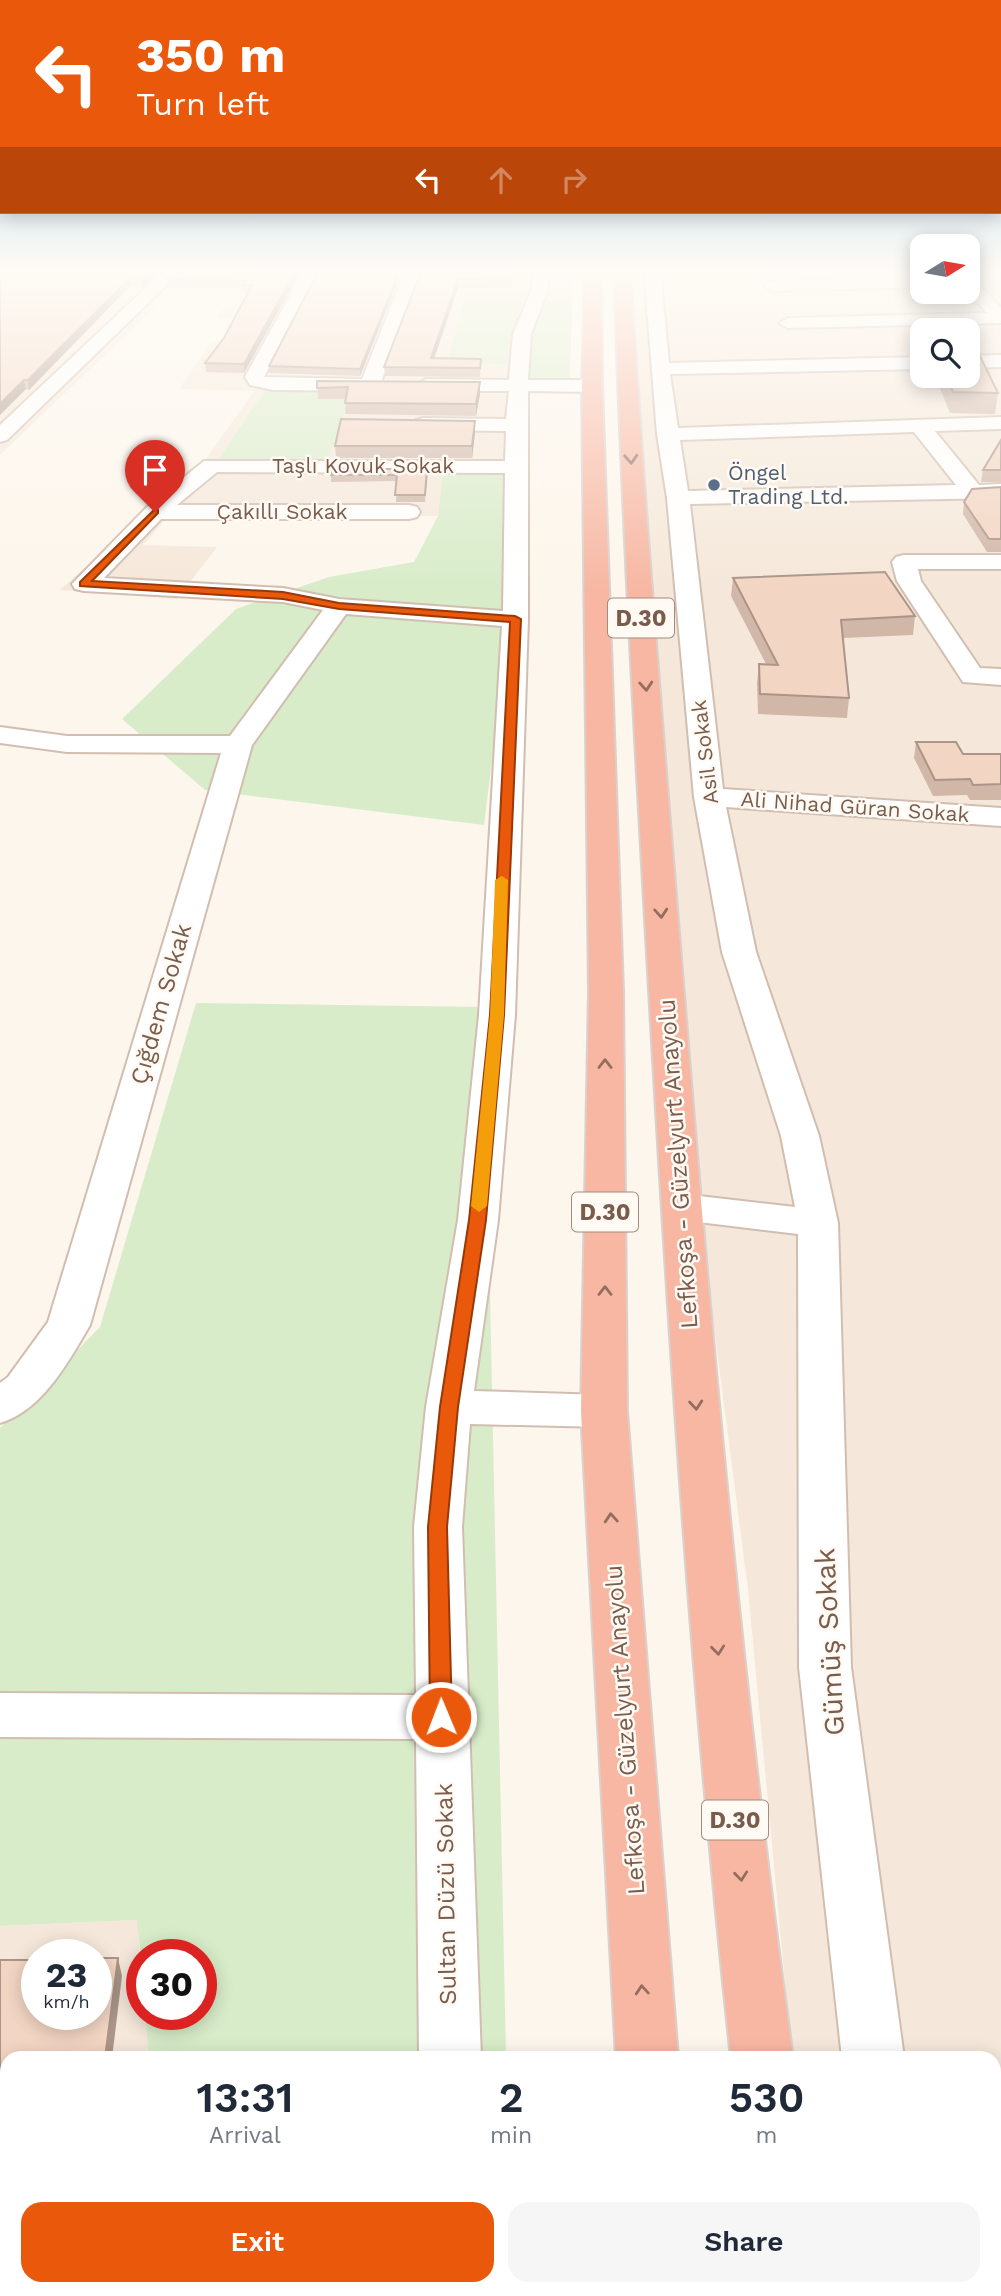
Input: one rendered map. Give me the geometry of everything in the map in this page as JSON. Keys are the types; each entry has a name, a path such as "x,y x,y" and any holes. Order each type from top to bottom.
{"highway":[{"name":"Lefkoşa - Güzelyurt Anayolu","path":"592,376 606,991 604,1411 647,2051"},
{"name":"Lefkoşa - Güzelyurt Anayolu","path":"628,376 637,556 682,1207 711,1582 761,2051"}],"street":[{"path":"0,436 63,376"},
{"path":"254,376 257,381 273,384 592,386"},
{"path":"369,385 372,376"},
{"name":"Sultan Düzü Sokak","path":"450,2051 438,1527 449,1407 478,1220 497,1015 515,619 514,467 520,376"},
{"name":"Asil Sokak","path":"661,376 678,498 709,797 739,952 800,1136 818,1223"},
{"path":"410,424 516,425"},
{"path":"667,434 1001,424"},
{"path":"921,427 972,491"},
{"name":"Taşlı Kovuk Sokak","path":"155,512 212,466 514,467"},
{"path":"678,498 1001,491"},
{"path":"155,512 84,584 283,596 339,606 515,619"},
{"name":"Çakıllı Sokak","path":"155,512 409,512"},
{"path":"1001,562 904,562 909,581 972,676 1001,677"},
{"name":"Çığdem Sokak","path":"0,1407 24,1388 69,1325 238,745 339,606"},
{"path":"0,735 67,744 238,745"},
{"name":"Ali Nihad Güran Sokak","path":"709,797 1001,817"},
{"path":"682,1207 818,1223"},
{"name":"Gümüş Sokak","path":"818,1223 825,1667 872,2051"},
{"path":"449,1407 604,1411"},
{"path":"0,1715 441,1717"}],"shaded area":[{"path":"0,376 83,376 0,455"},
{"path":"188,376 530,376 528,470 443,470 438,516 169,515 143,545 217,547 177,599 60,590 203,463 254,391 179,389"},
{"path":"628,376 910,376 910,388 980,388 980,376 1001,376 1001,2051 791,2051 748,1589 662,928"},
{"path":"138,1920 139,1939 126,1939 126,2030 146,2030 148,2051 0,2051 0,1926"}],"green space":[{"path":"529,376 570,376 570,378 529,381"},
{"path":"266,389 324,389 348,392 341,427 325,466 214,466"},
{"path":"443,470 528,470 484,825 205,790 122,719 236,609 329,577 414,562 438,516"},
{"path":"196,1003 484,1007 506,2051 148,2051 146,2030 217,2030 217,1939 139,1939 137,1920 0,1926 0,1428 100,1327"}],"building":[{"path":"0,376 32,376 24,380 0,404"},
{"path":"980,376 990,376 998,393 953,392 952,388 980,388"},
{"path":"317,381 480,382 476,404 345,403 348,387 317,388"},
{"path":"341,419 475,421 472,446 335,446"},
{"path":"1001,440 1001,470 983,470"},
{"path":"332,469 427,469 425,495 395,495 397,475 331,475"},
{"path":"1001,487 1001,539 989,539 964,502 972,489"},
{"path":"885,572 915,616 841,620 849,698 760,694 759,664 778,665 733,578"},
{"path":"916,742 956,742 963,754 1001,754 1001,784 973,785 970,779 935,780"},
{"path":"112,1958 118,1958 112,2004"},
{"path":"0,1960 21,1960 21,2030 109,2030 106,2051 0,2051"}],"slow traffic":[{"path":"479,1206 497,1015 502,880"}],"place":[{"name":"Öngel Trading Ltd.","path":"714,485"}],"route":[{"path":"155,512 84,584 283,596 339,606 515,619 497,1015 478,1220 449,1407 438,1527 441,1717"}]}
